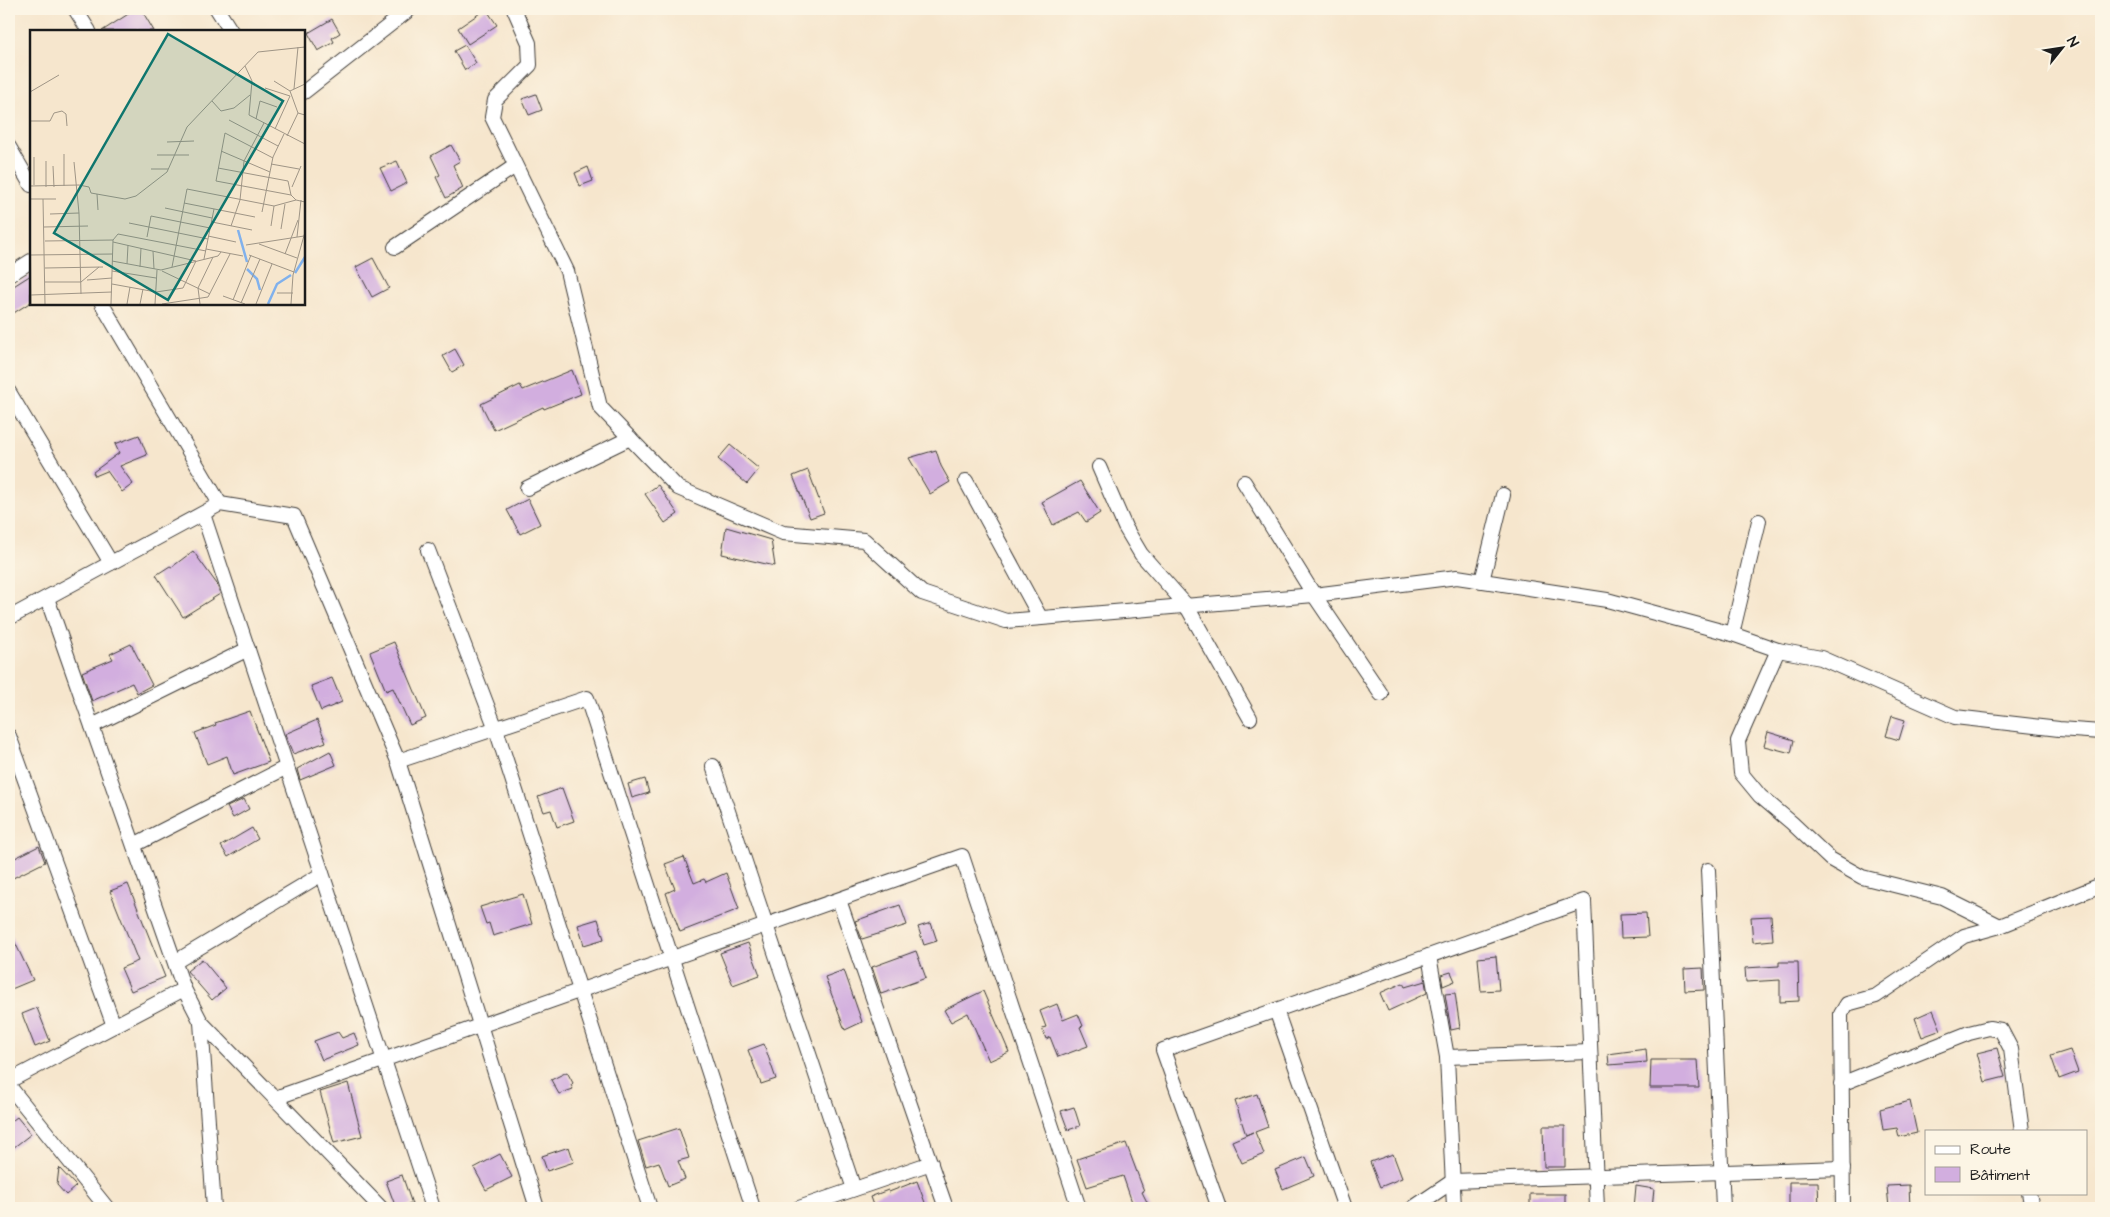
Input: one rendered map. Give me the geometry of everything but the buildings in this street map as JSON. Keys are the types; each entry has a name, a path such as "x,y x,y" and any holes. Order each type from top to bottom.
{"street":[{"path":"75,9 88,30"},
{"path":"217,9 230,30"},
{"path":"305,91 410,9"},
{"path":"514,9 529,44 530,66 495,100 492,117 567,271 600,407 678,488 783,533 864,540 922,593 1006,621 1314,595 1457,577 1607,600 1732,634 1778,650 1822,658 1955,716 2059,729 2101,732"},
{"path":"9,147 30,183"},
{"path":"395,247 515,166"},
{"path":"9,275 30,262"},
{"path":"103,305 220,504"},
{"path":"9,392 111,563"},
{"path":"527,488 630,438"},
{"path":"1099,467 1126,527 1141,554 1186,605 1250,718"},
{"path":"966,481 1040,617"},
{"path":"1244,482 1314,595 1381,694"},
{"path":"1482,581 1503,495"},
{"path":"9,618 220,504 294,516 398,762 537,1208"},
{"path":"203,514 433,1208"},
{"path":"1732,634 1759,520"},
{"path":"428,550 496,729 650,1208"},
{"path":"47,598 184,989 201,1022 381,1208"},
{"path":"92,726 248,649"},
{"path":"1778,650 1738,741 1741,773 1760,796 1792,823 1830,860 1862,877 1942,897 2000,926"},
{"path":"398,762 587,698 753,1208"},
{"path":"9,736 114,1026"},
{"path":"713,766 854,1189"},
{"path":"134,844 287,767"},
{"path":"275,1098 962,856 1079,1208"},
{"path":"1708,870 1722,1208"},
{"path":"175,962 322,874"},
{"path":"1843,1208 1841,1014 1847,1004 1876,996 1964,936 2000,926 2101,885"},
{"path":"839,900 946,1208"},
{"path":"1219,1208 1163,1050 1584,901 1597,1208"},
{"path":"1429,956 1447,1056 1454,1208"},
{"path":"9,1081 184,989"},
{"path":"1276,1010 1345,1208"},
{"path":"201,1022 214,1208"},
{"path":"1841,1084 1969,1033 1989,1028 2001,1030 2011,1048 2022,1130"},
{"path":"1447,1056 1590,1052"},
{"path":"9,1086 107,1208"},
{"path":"798,1208 814,1206 854,1189 931,1163"},
{"path":"1413,1208 1453,1181 1842,1168"}]}
